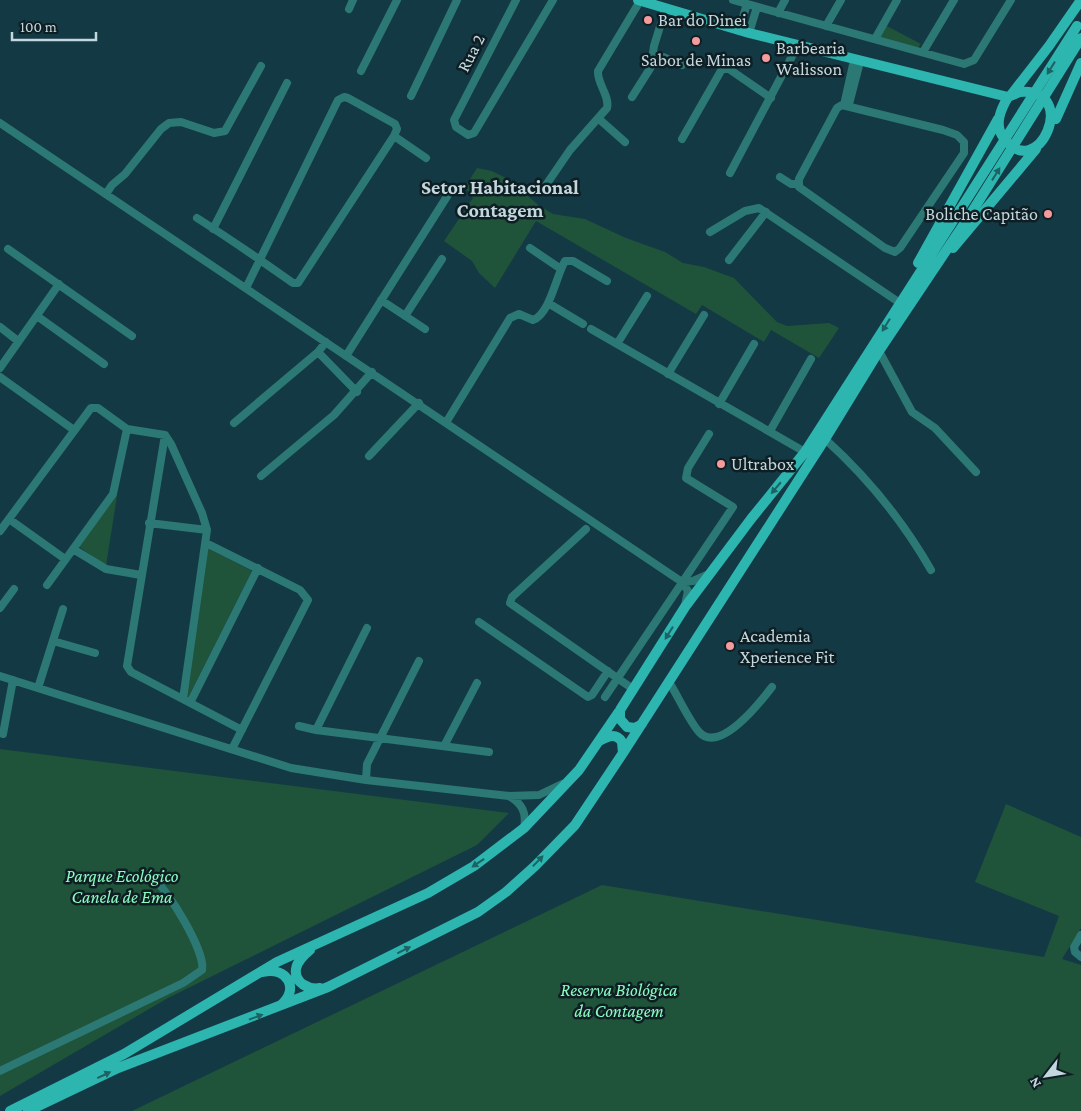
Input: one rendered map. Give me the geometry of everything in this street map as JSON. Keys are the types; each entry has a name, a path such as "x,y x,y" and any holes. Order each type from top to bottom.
{"main road":[{"path":"658,0 665,10"},
{"path":"901,301 905,286 1009,96 1049,46 1081,0"},
{"path":"642,1 665,10 744,32 964,88 1009,96 1028,92 1046,97 1054,108 1055,120"},
{"path":"10,1111 133,1050 255,974 428,893 474,866 524,828 572,779 601,740 685,607 805,452 1079,23"},
{"path":"28,1111 118,1068 328,988 453,926 478,912 506,892 575,825 826,439 879,351 970,215 1081,38"},
{"path":"933,268 964,237 1049,133 1081,64"},
{"path":"964,88 989,99 999,116 1003,138 1023,151 1036,149"},
{"path":"620,710 620,719 627,727 635,728 642,724"},
{"path":"601,740 611,736 617,737 623,746 623,753"},
{"path":"314,945 301,958 296,969 297,976 304,986 310,990 328,988"},
{"path":"255,974 273,970 281,973 289,982 291,992 287,1000 276,1009"}],"street":[{"path":"349,9 353,0"},
{"path":"362,71 397,0"},
{"path":"411,96 457,0"},
{"name":"Rua 2","path":"516,0 454,120 456,127 465,134 474,133 553,0"},
{"path":"733,0 964,64 971,62 1011,0"},
{"path":"778,13 785,0"},
{"path":"826,26 841,0"},
{"path":"875,39 897,0"},
{"path":"923,52 954,0"},
{"path":"546,185 570,150 608,105 597,77 598,71 642,1"},
{"path":"744,32 746,4"},
{"path":"744,32 757,7"},
{"path":"632,97 651,67 654,57 654,46 665,10"},
{"path":"730,173 798,45"},
{"path":"654,57 662,57 682,65"},
{"path":"846,105 857,61"},
{"path":"106,194 112,185 125,174 161,129 169,123 181,122 214,133 225,131 231,125 262,66"},
{"path":"682,138 722,69 728,69 771,98"},
{"path":"214,229 287,84"},
{"path":"197,218 259,259 294,283 301,281 394,136 397,129 395,124 348,98 341,98 259,259 246,288"},
{"path":"846,105 957,135 964,142 964,152 900,248 895,252 885,248 802,189 798,184 837,108 846,105"},
{"path":"598,119 625,142"},
{"path":"0,123 419,403 682,582 688,591 685,607"},
{"path":"394,136 426,158"},
{"path":"780,177 792,184 798,184"},
{"path":"346,356 453,187"},
{"path":"710,232 750,208 759,208 901,301"},
{"path":"728,260 766,212"},
{"path":"530,248 561,269"},
{"path":"8,249 132,336"},
{"path":"405,316 442,259"},
{"path":"447,422 510,318 519,314 529,319 536,319 548,303 565,261 569,259 607,281"},
{"path":"0,368 59,284"},
{"path":"617,344 647,296"},
{"path":"381,300 425,329"},
{"path":"548,303 583,324"},
{"path":"668,374 704,315"},
{"path":"37,316 104,364"},
{"path":"0,327 18,341"},
{"path":"591,329 805,452"},
{"path":"234,423 318,352 326,342"},
{"path":"719,404 754,344"},
{"path":"879,351 912,412 940,432 976,472"},
{"path":"318,352 357,392"},
{"path":"770,431 811,358"},
{"path":"261,476 316,431 357,392 372,372"},
{"path":"0,377 74,430"},
{"path":"369,456 419,403"},
{"path":"0,531 91,408 96,407 127,429 165,435 171,444 202,513 206,530 206,543 186,701"},
{"path":"46,585 113,494 127,429"},
{"path":"605,697 734,507 686,478 688,468 709,434"},
{"path":"165,435 149,523 127,666 131,672 242,730"},
{"path":"826,439 847,459 878,494 931,570"},
{"path":"9,519 65,560"},
{"path":"149,523 206,530"},
{"path":"586,529 512,597 510,604 634,688"},
{"path":"206,543 300,590 308,600 232,749"},
{"path":"73,549 106,569 141,575"},
{"path":"186,701 258,568"},
{"path":"682,582 692,581 709,574"},
{"path":"0,608 14,589"},
{"path":"38,688 62,609"},
{"path":"479,622 588,697 592,695 608,671"},
{"path":"316,730 367,628"},
{"path":"53,641 95,653"},
{"path":"366,780 367,764 419,661"},
{"path":"0,676 291,768 366,780 509,796 539,795 572,779"},
{"path":"3,734 12,680"},
{"path":"669,682 700,732 711,736 728,731 743,722 772,687"},
{"path":"444,746 477,683"},
{"path":"299,726 316,730 489,752"},
{"path":"509,796 518,802 524,810 524,828"},
{"path":"0,1071 183,983 202,970 201,957 184,922 169,895 153,878"},
{"path":"1081,935 1074,947 1075,952 1081,956"}],"green space":[{"path":"885,25 921,44 917,49 879,39"},
{"path":"477,168 492,171 510,180 537,204 553,214 585,219 626,238 665,252 683,263 704,267 734,278 777,322 787,326 829,323 839,328 819,358 771,330 764,342 702,305 696,314 536,221 495,288 479,273 472,261 444,241 473,198 465,187"},
{"path":"115,495 117,496 106,566 78,546"},
{"path":"208,548 252,571 188,698 185,697"},
{"name":"Parque Ecológico Canela de Ema","path":"0,749 509,813 477,845 168,998 0,1096"},
{"name":"Reserva Biológica da Contagem","path":"1006,804 1081,837 1081,928 1062,959 1081,965 1081,1111 132,1111 602,885 1044,957 1059,916 975,882"}],"place":[{"name":"Bar do Dinei","path":"648,20"},
{"name":"Sabor de Minas","path":"696,41"},
{"name":"Barbearia Walisson","path":"766,58"},
{"name":"Boliche Capitão","path":"1048,214"},
{"name":"Ultrabox","path":"721,464"},
{"name":"Academia Xperience Fit","path":"730,646"}],"district":[{"name":"Setor Habitacional Contagem","path":"500,198"}]}
